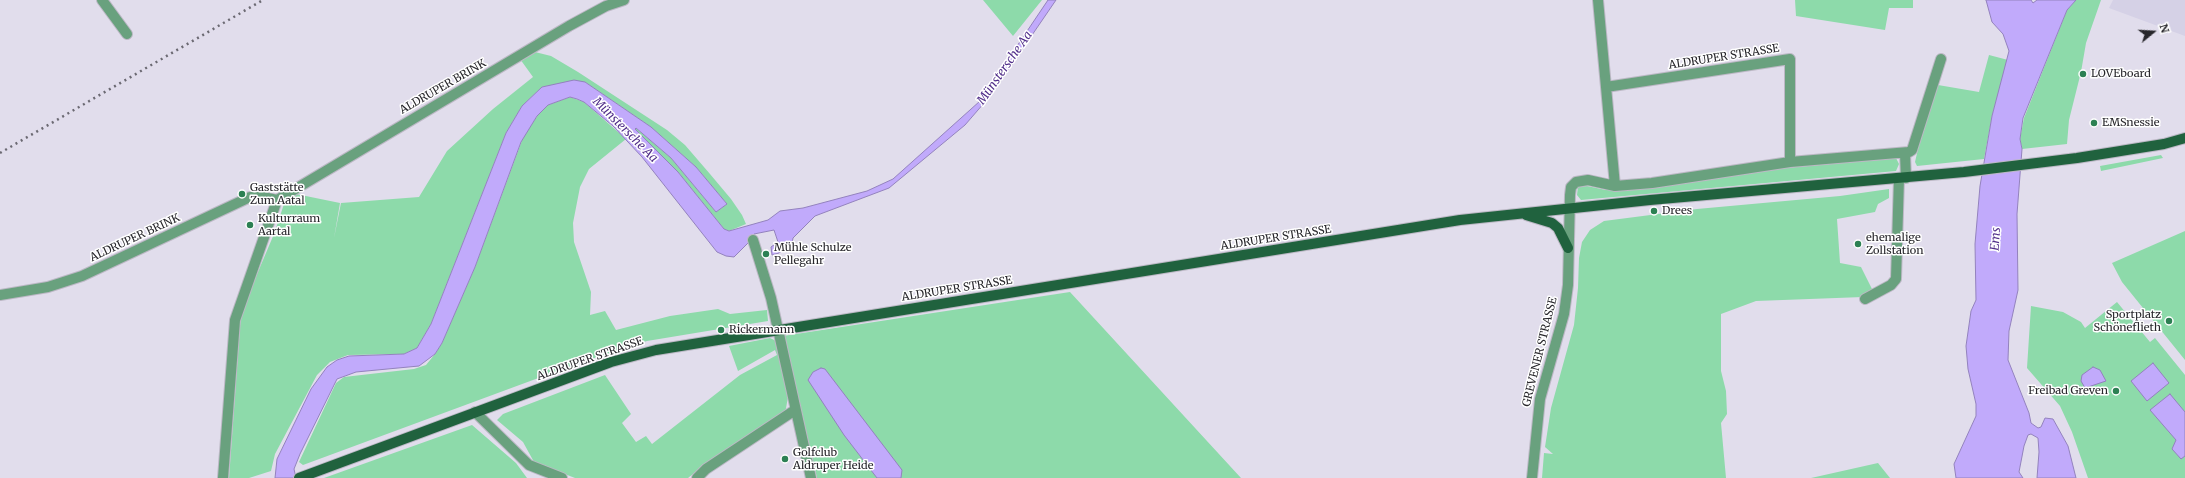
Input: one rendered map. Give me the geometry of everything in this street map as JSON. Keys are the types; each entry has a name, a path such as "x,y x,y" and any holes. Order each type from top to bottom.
{"main road":[{"name":"ALDRUPER STRASSE","path":"299,478 475,412 633,356 778,330 1460,220 1570,208 1964,172 2077,158 2164,144 2185,138"},
{"path":"1520,213 1552,223 1558,228 1568,248"}],"street":[{"path":"102,0 127,34"},
{"name":"ALDRUPER BRINK","path":"0,295 29,292 82,276 250,197 263,196 277,200 569,26 606,6 624,0"},
{"path":"1598,0 1615,186"},
{"name":"ALDRUPER STRASSE","path":"1606,86 1790,59 1790,162"},
{"path":"1570,208 1571,187 1576,182 1588,180 1615,186 1652,183 1790,162 1904,153 1912,150 1940,59"},
{"path":"1866,299 1891,285 1896,279 1904,153"},
{"path":"223,478 235,320 277,200"},
{"name":"GREVENER STRASSE","path":"1532,478 1540,399 1564,314 1568,284 1570,208"},
{"path":"753,240 778,330 811,478"},
{"path":"697,478 706,469 795,410"},
{"path":"475,412 529,465 562,478"}],"shaded area":[{"path":"2113,0 2185,0 2185,36 2109,8"}],"green space":[{"path":"983,0 1042,0 1013,36"},
{"path":"1795,0 1913,0 1913,8 1889,8 1885,30 1796,16"},
{"path":"2076,0 2101,0 2086,43 2081,72 2069,120 2067,144 2022,149 2020,139 2024,118 2067,10"},
{"path":"535,52 551,56 667,130 685,145 710,174 731,199 742,215 746,224 729,231 724,229 678,172 635,129 636,128 671,158 716,212 727,204 696,167 651,127 585,82 542,87 522,106 506,133 431,324 417,348 404,354 348,355 330,362 317,375 275,454 271,471 249,478 229,478 241,312 274,234 285,201 296,194 340,203 334,238 341,203 419,197 447,151 493,109 533,77 520,59"},
{"path":"1989,55 2008,60 1992,116 1984,159 1917,166 1915,162 1918,149 1938,85 1979,92"},
{"path":"570,97 584,102 626,139 589,169 580,187 573,223 574,242 591,292 590,315 605,311 616,330 670,316 718,309 730,314 767,310 768,321 647,341 579,363 303,465 299,462 336,383 344,377 414,369 426,365 435,354 442,343 475,267 524,135 543,108"},
{"path":"2161,155 2163,158 2101,171 2100,166"},
{"path":"1896,158 1899,164 1896,171 1581,200 1577,195 1578,187 1587,186 1606,190 1629,190 1785,168"},
{"path":"1889,189 1889,198 1878,204 1875,212 1837,219 1840,263 1861,267 1873,291 1863,297 1756,301 1721,314 1721,371 1726,391 1727,414 1721,423 1726,478 1542,478 1544,453 1553,454 1545,447 1551,408 1574,325 1578,288 1579,258 1582,242 1590,230 1604,221 1697,209 1840,196"},
{"name":"Sportplatz Schöneflieth","path":"2185,231 2185,360 2122,282 2112,263"},
{"path":"1070,292 1241,478 817,478 783,336"},
{"name":"Freibad Greven","path":"2117,302 2150,342 2155,338 2185,375 2185,478 2088,478 2072,432 2060,406 2027,368 2031,306 2063,312 2081,322 2085,328"},
{"path":"770,338 778,342 789,391 785,414 709,461 688,478 575,478 534,462 523,442 497,420 503,414 605,375 631,414 622,423 636,442 646,436 652,444 740,375 777,355 775,350 738,371 729,346"},
{"path":"472,425 516,463 527,478 324,478"},
{"path":"1878,463 1890,478 1811,478"}],"water":[{"name":"Münstersche Aa","path":"1048,0 1056,0 991,95 965,125 889,188 815,216 793,238 792,243 779,253 772,255 771,247 778,242 774,230 754,234 754,237 734,257 726,256 717,252 642,157 613,126 584,102 577,99 570,97 548,105 537,116 521,142 475,267 442,343 435,354 419,366 356,372 337,379 300,454 294,469 296,478 275,478 277,459 311,389 327,367 337,360 349,356 404,354 417,348 431,324 506,133 522,106 542,87 574,80 585,82 651,127 696,167 727,204 716,212 671,158 636,128 635,129 678,172 724,229 729,231 768,220 780,211 803,208 867,191 893,179 980,101"},
{"name":"Ems","path":"1986,0 2031,0 2033,3 2037,0 2076,0 2067,10 2023,118 2020,139 2022,149 2017,214 2018,290 2009,331 2008,360 2029,413 2031,423 2038,428 2041,427 2045,418 2053,419 2068,446 2076,478 2037,478 2039,452 2038,438 2031,434 2028,435 2024,446 2019,472 2023,478 1956,478 1954,464 1976,416 1976,404 1968,369 1966,346 1971,311 1976,300 1975,244 1980,186 1992,116 2009,51 2003,34 1992,22"},
{"path":"2153,363 2169,383 2147,401 2131,381"},
{"path":"2093,367 2100,370 2106,381 2085,388 2081,381 2082,375"},
{"path":"821,368 825,369 902,470 901,478 877,478 844,435 808,380 813,372"},
{"path":"2170,394 2185,412 2185,456 2181,459 2172,449 2176,440 2150,410"}],"railway":[{"path":"0,153 263,0"}],"place":[{"name":"LOVEboard","path":"2083,74"},
{"name":"EMSnessie","path":"2094,123"},
{"name":"Gaststätte Zum Aatal","path":"242,194"},
{"name":"Drees","path":"1654,211"},
{"name":"Kulturraum Aartal","path":"250,225"},
{"name":"ehemalige Zollstation","path":"1858,244"},
{"name":"Mühle Schulze Pellegahr","path":"766,254"},
{"name":"Sportplatz Schöneflieth","path":"2169,321"},
{"name":"Rickermann","path":"721,330"},
{"name":"Freibad Greven","path":"2116,391"},
{"name":"Golfclub Aldruper Heide","path":"785,459"}]}
